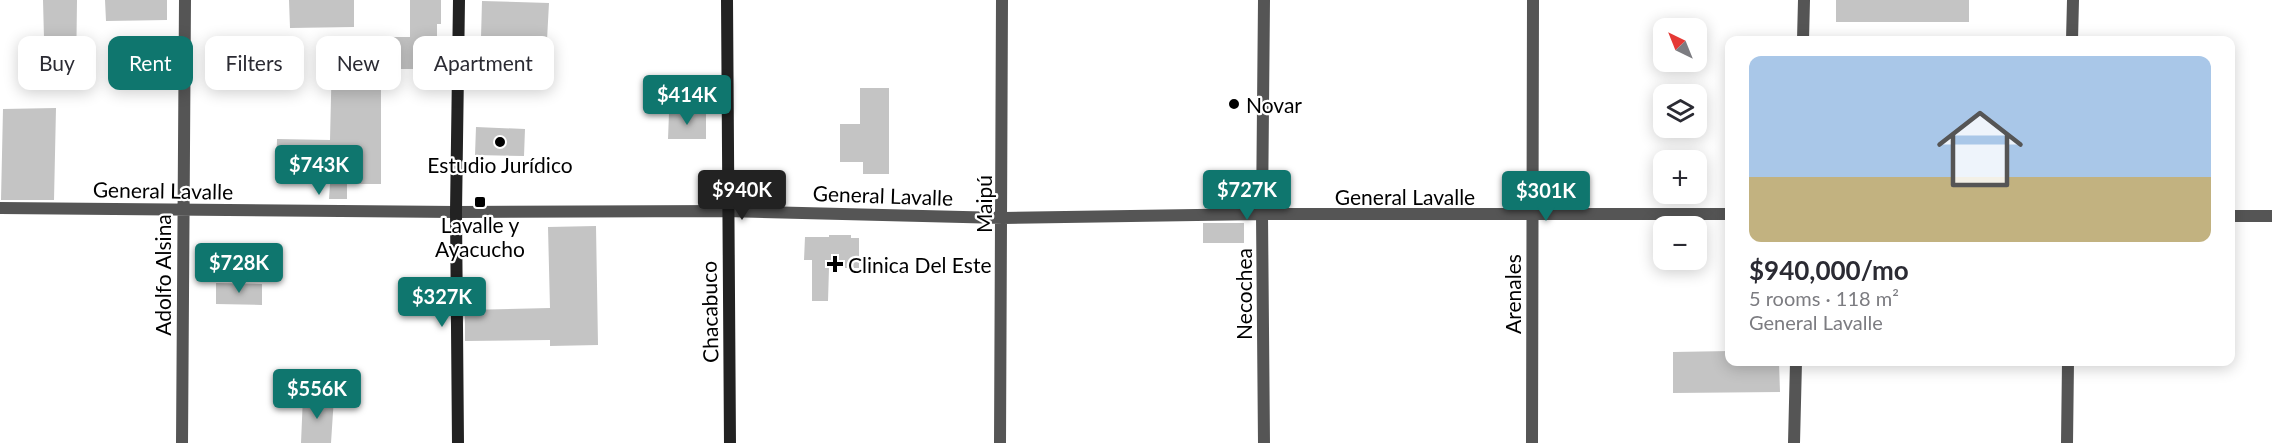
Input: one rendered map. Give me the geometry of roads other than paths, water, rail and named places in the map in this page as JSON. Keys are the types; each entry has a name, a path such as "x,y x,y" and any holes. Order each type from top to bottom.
{"street":[{"name":"Adolfo Alsina","path":"182,443 185,0"},
{"path":"458,443 456,212 459,0"},
{"name":"Chacabuco","path":"727,0 730,443"},
{"name":"Maipú","path":"1000,443 1003,218 1002,0"},
{"name":"Necochea","path":"1263,443 1264,0"},
{"name":"Arenales","path":"1532,443 1530,216 1533,0"},
{"path":"1803,36 1804,0"},
{"path":"2072,36 2073,0"},
{"name":"General Lavalle","path":"0,208 456,212 727,211 1003,218 1262,214 1530,216 1725,214"},
{"path":"2235,216 2272,216"},
{"path":"1794,443 1796,366"},
{"path":"2067,443 2068,366"}],"place":[{"name":"Novar","path":"1234,104"},
{"name":"Estudio Jurídico","path":"500,142"},
{"name":"Lavalle y Ayacucho","path":"480,202"},
{"name":"Clinica Del Este","path":"835,264"}]}
